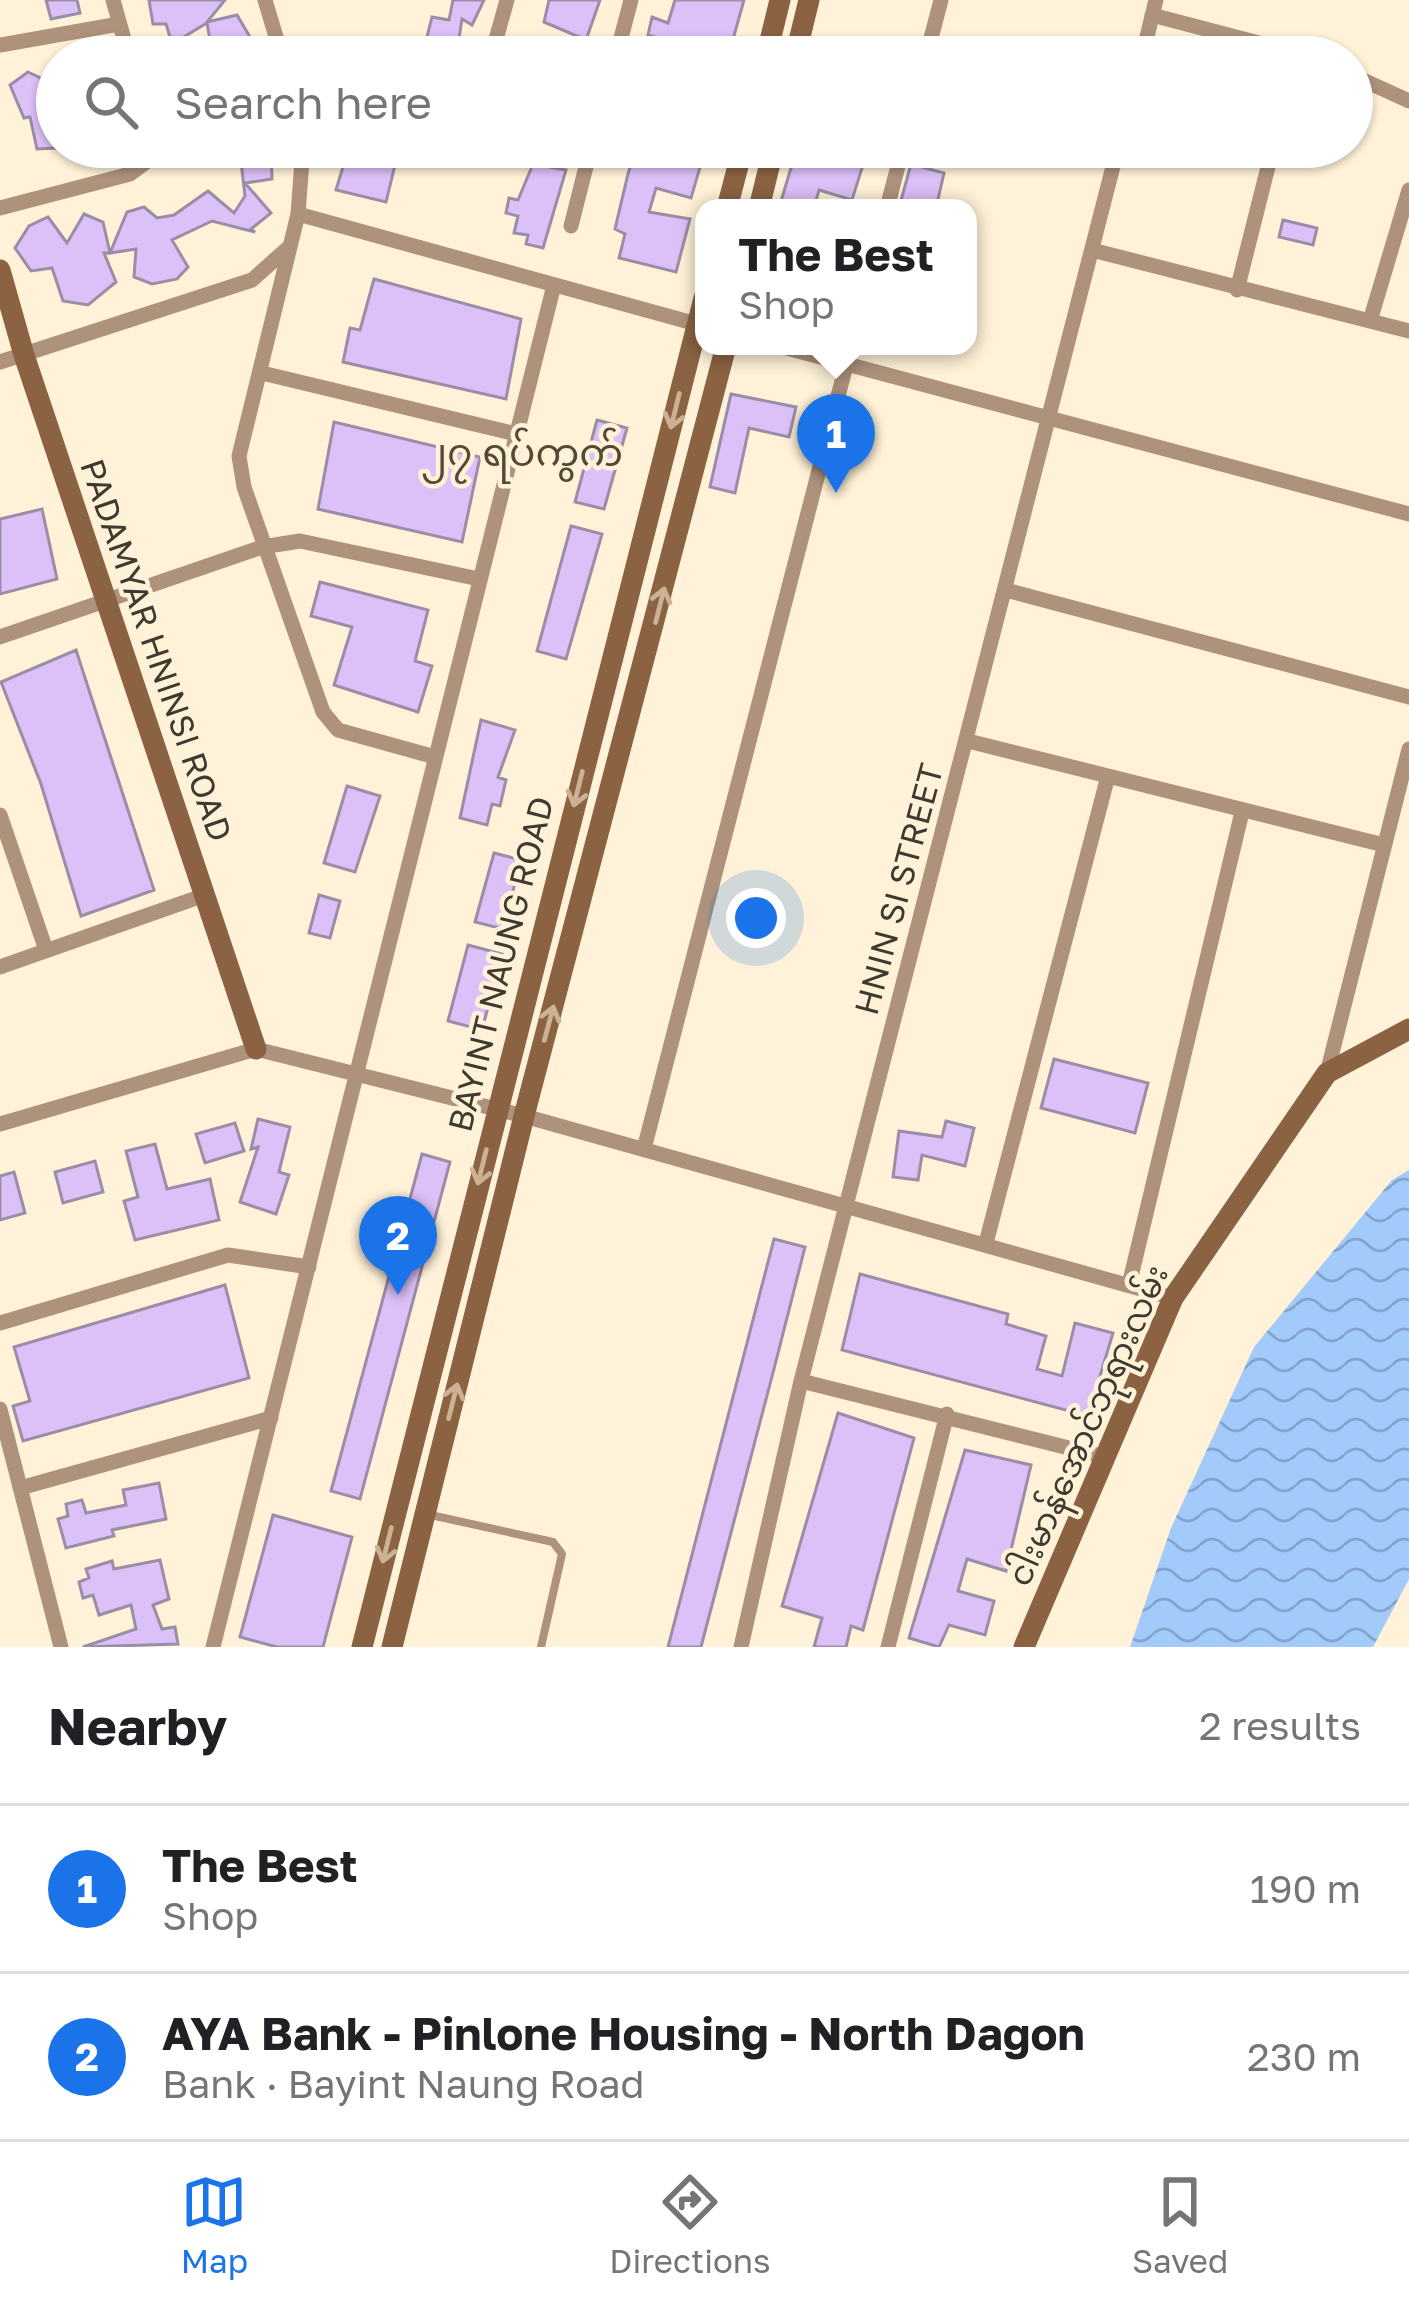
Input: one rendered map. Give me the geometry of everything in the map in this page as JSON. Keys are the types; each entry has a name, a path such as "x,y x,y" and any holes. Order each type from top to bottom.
{"main road":[{"path":"771,36 780,0"},
{"path":"800,36 809,0"},
{"path":"729,199 737,168"},
{"path":"761,199 769,168"},
{"name":"PADAMYAR HNINSI ROAD","path":"0,270 24,356 256,1049"},
{"name":"BAYINT NAUNG ROAD","path":"362,1647 608,672 695,348"},
{"name":"BAYINT NAUNG ROAD","path":"392,1647 524,1116 724,355"},
{"path":"608,672 640,681"},
{"name":"ငါးမာန်အောင်ဘုရားလမ်း","path":"1024,1647 1101,1456 1174,1298 1327,1073 1409,1029"}],"street":[{"path":"113,0 123,36"},
{"path":"265,0 275,36"},
{"path":"497,36 506,0"},
{"path":"622,36 631,0"},
{"path":"932,36 941,0"},
{"path":"1154,8 1242,36"},
{"path":"51,36 119,24"},
{"path":"0,45 36,39"},
{"path":"1373,84 1409,100"},
{"path":"0,208 138,168"},
{"path":"301,168 298,214 239,456 262,547 323,712 338,730 435,757"},
{"path":"571,226 586,168"},
{"path":"889,199 897,168"},
{"name":"HNIN SI STREET","path":"740,1647 801,1382 1113,168"},
{"path":"1237,290 1268,168"},
{"path":"1370,321 1409,190"},
{"path":"298,214 695,324"},
{"path":"0,362 252,280 291,245"},
{"path":"1092,250 1409,331"},
{"path":"213,1647 554,285"},
{"path":"644,1148 849,355 1049,422 1409,514"},
{"path":"262,373 516,434"},
{"path":"0,637 262,547 300,541 478,579"},
{"path":"1006,590 1409,697"},
{"path":"968,741 1384,845"},
{"path":"1327,1073 1409,749"},
{"path":"986,1243 1108,776"},
{"path":"1129,1285 1242,812"},
{"path":"0,815 46,950"},
{"path":"0,967 205,895"},
{"path":"0,1124 256,1049 644,1148 1174,1298"},
{"path":"0,1324 228,1256 309,1267"},
{"path":"801,1382 947,1414 1101,1456"},
{"path":"0,1409 61,1647"},
{"path":"888,1647 947,1414"},
{"path":"20,1488 271,1418"}],"lane":[{"path":"424,1514 553,1542 562,1554 560,1572 541,1647"}],"water":[{"path":"1409,1170 1409,1579 1373,1647 1130,1647 1171,1528 1254,1347 1392,1180"}],"building":[{"path":"46,0 77,0 80,13 51,19"},
{"path":"149,0 225,0 207,22 237,15 249,36 209,36 207,23 185,36 170,36 166,24 153,24"},
{"path":"453,0 484,0 472,25 462,19 459,36 427,36 432,17 449,20"},
{"path":"549,0 600,0 587,36 544,22"},
{"path":"675,0 744,0 734,36 648,35 652,17 668,23"},
{"path":"28,72 36,76 36,144 30,117 24,118 10,85"},
{"path":"242,168 272,168 272,179 245,183 271,213 251,229 255,232 212,221 172,240 188,267 177,279 152,284 134,277 136,249 110,253 127,212 144,207 157,218 174,215 208,191 234,213 245,196"},
{"path":"343,168 394,168 386,202 336,190"},
{"path":"531,168 566,170 543,248 526,244 528,235 514,233 518,216 506,213 509,198 518,200"},
{"path":"630,168 700,168 691,198 656,188 649,212 690,219 676,272 619,258 625,234 615,229"},
{"path":"791,168 862,168 852,199 819,190 816,199 782,199"},
{"path":"910,168 944,173 938,199 901,199"},
{"path":"84,214 103,222 110,253 104,253 116,282 88,305 63,301 52,268 31,271 15,248 29,226 48,217 67,243"},
{"path":"1283,220 1317,228 1313,245 1279,237"},
{"path":"374,279 521,319 506,399 343,362 350,328 360,330"},
{"path":"731,394 796,407 789,437 749,428 735,493 710,487"},
{"path":"597,420 627,428 604,509 575,502"},
{"path":"334,422 480,457 462,542 318,509"},
{"path":"42,509 57,579 0,594 0,519"},
{"path":"571,526 602,534 566,659 537,651"},
{"path":"320,582 428,610 415,661 432,666 418,712 334,685 352,627 311,616"},
{"path":"76,650 154,890 81,916 41,784 1,682"},
{"path":"481,720 515,730 498,777 506,780 500,806 492,804 487,825 460,818"},
{"path":"347,786 380,796 355,872 324,863"},
{"path":"494,853 521,860 503,929 475,922"},
{"path":"319,895 340,901 330,938 309,933"},
{"path":"468,945 502,954 482,1030 448,1021"},
{"path":"1054,1059 1148,1083 1135,1133 1041,1108"},
{"path":"258,1119 290,1127 279,1172 289,1175 276,1214 240,1202 258,1147 251,1149"},
{"path":"946,1121 974,1128 965,1166 922,1155 918,1180 893,1177 899,1131 942,1137"},
{"path":"235,1123 244,1151 205,1163 196,1134"},
{"path":"155,1144 167,1189 210,1179 219,1220 135,1240 124,1201 138,1197 126,1151"},
{"path":"422,1154 450,1162 360,1499 331,1491"},
{"path":"95,1161 103,1192 63,1203 55,1172"},
{"path":"14,1172 25,1213 0,1220 0,1176"},
{"path":"774,1239 805,1247 775,1365 701,1647 668,1647"},
{"path":"860,1274 1008,1314 1006,1324 1046,1336 1037,1369 1062,1376 1075,1323 1113,1333 1088,1416 842,1350"},
{"path":"225,1285 249,1378 23,1441 13,1406 30,1401 14,1347"},
{"path":"838,1413 914,1438 863,1630 851,1626 846,1647 814,1647 822,1618 782,1606"},
{"path":"965,1450 1031,1465 1006,1571 967,1559 958,1591 994,1601 985,1635 949,1625 939,1647 909,1638"},
{"path":"159,1483 166,1519 112,1530 114,1536 66,1548 58,1519 68,1516 66,1504 82,1500 86,1513 126,1505 123,1490"},
{"path":"273,1515 352,1537 323,1647 277,1647 240,1637"},
{"path":"160,1560 169,1599 153,1605 162,1629 175,1627 178,1644 83,1647 136,1629 131,1605 99,1615 93,1595 83,1598 79,1582 89,1578 86,1569 112,1561 114,1569"}],"place":[{"name":"The Best","path":"836,493"},
{"name":"AYA Bank - Pinlone Housing - North Dagon","path":"398,1295"}],"district":[{"name":"၂၇ ရပ်ကွက်","path":"522,451"}]}
